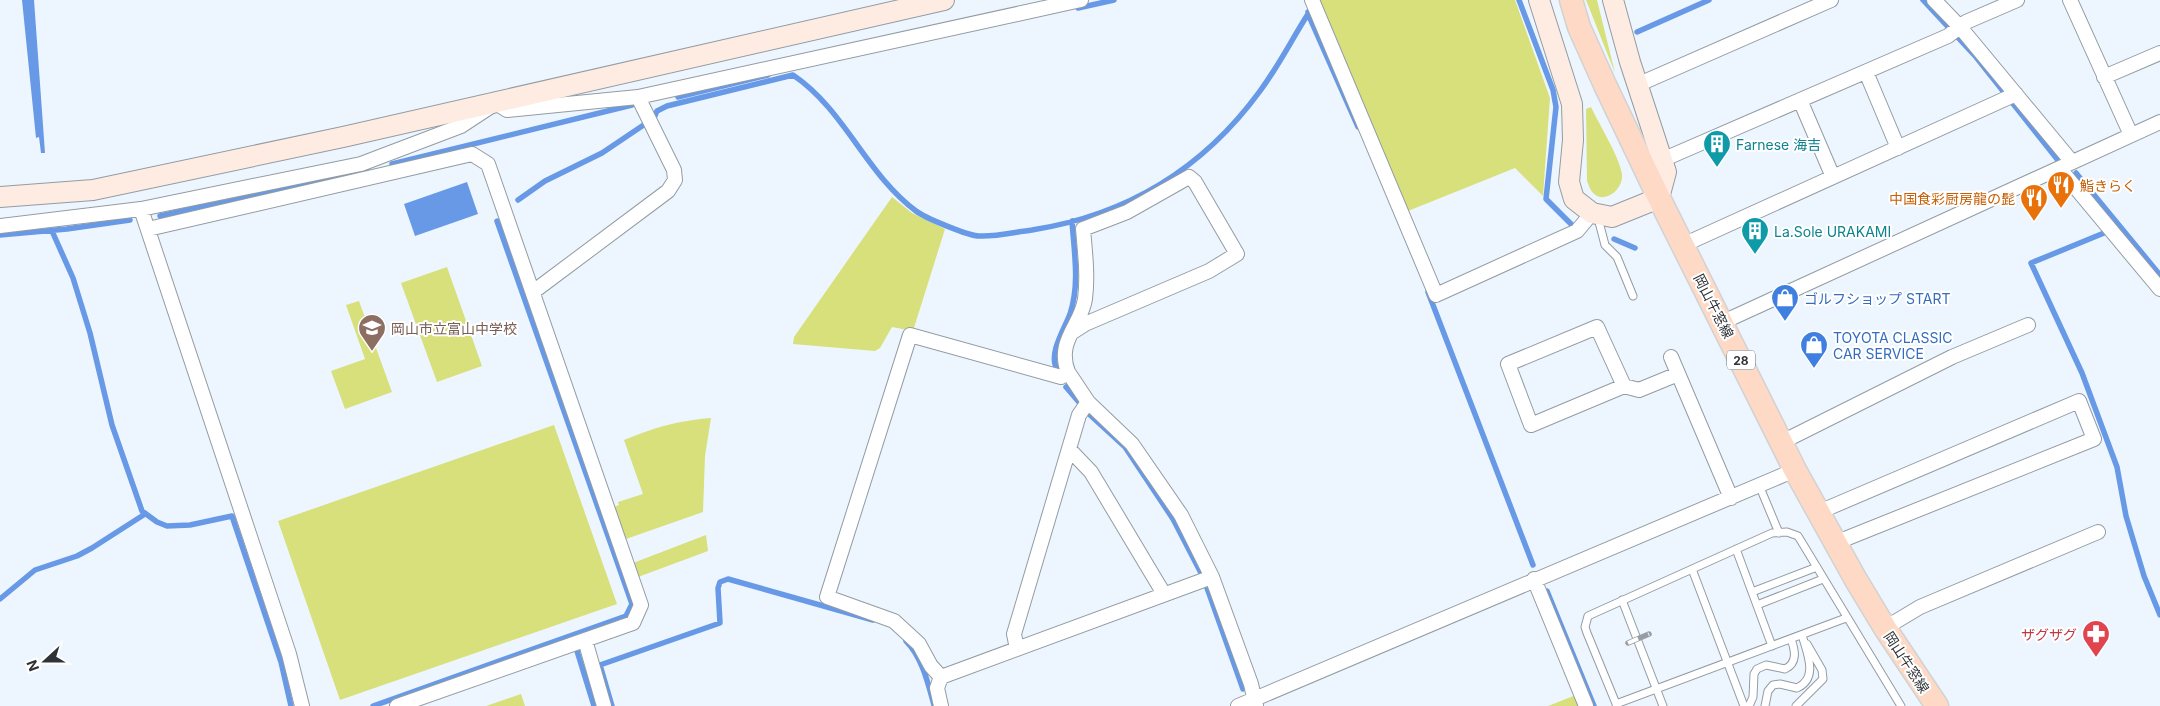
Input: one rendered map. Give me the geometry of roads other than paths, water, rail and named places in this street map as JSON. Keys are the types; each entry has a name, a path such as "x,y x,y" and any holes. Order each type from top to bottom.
{"main road":[{"name":"岡山牛窓線","path":"1571,0 1580,27 1605,85 1659,198 1796,470 1885,628 1937,706"}],"street":[{"path":"0,197 93,190 496,103 944,0"},
{"path":"496,103 507,110 638,97 1081,0"},
{"path":"1312,0 1436,295 1577,231 1595,214"},
{"path":"1539,0 1572,104 1573,140 1569,182 1574,199 1595,214 1612,217 1659,198 1666,172 1637,85 1613,0"},
{"path":"1637,85 1831,0"},
{"path":"1934,0 1954,32 2011,97 2157,281"},
{"path":"1662,160 1866,72 1954,32 1966,22 2017,0"},
{"path":"2070,0 2131,135"},
{"path":"2104,77 2160,52"},
{"path":"1866,72 1898,148"},
{"path":"533,292 668,191 675,180 674,170 638,97"},
{"path":"1683,245 2011,97"},
{"path":"1800,100 1833,177"},
{"path":"0,226 141,210 361,164 461,126 496,103"},
{"path":"1723,322 2160,122"},
{"path":"148,229 472,154 488,164 641,604 633,623 397,706"},
{"path":"361,164 365,179"},
{"path":"1071,333 1086,324 1209,271 1237,254 1195,182 1189,177 1155,198 1127,212 1083,229 1086,266 1085,301 1071,333 1064,352 1064,363 1085,406 1132,444 1181,514 1212,577 1256,702"},
{"path":"141,210 289,654 302,706"},
{"path":"1782,442 1952,356 2028,325"},
{"path":"1624,386 1597,327 1508,364 1531,425 1624,386 1639,390 1678,374"},
{"path":"941,677 931,666 919,644 894,621 827,597 910,335 1061,377 1068,372"},
{"path":"1671,357 1731,498"},
{"path":"1818,512 2079,401 2094,440 1836,543"},
{"path":"1017,649 1014,634 1079,414 1085,406"},
{"path":"1069,449 1091,472 1164,594"},
{"path":"1238,706 1256,702 1534,579 1796,470"},
{"path":"1885,628 1920,607 2098,532"},
{"path":"941,706 937,688 941,677 1212,577"},
{"path":"1534,579 1586,706"},
{"path":"585,640 604,706"}],"lane":[{"path":"1595,214 1605,245 1617,257 1633,296"},
{"path":"1759,485 1779,533"},
{"path":"1846,618 1728,661 1616,705 1585,627 1588,616 1592,613 1772,534 1787,532 1798,536 1846,618 1901,703 1900,706"},
{"path":"1736,550 1772,646"},
{"path":"1752,592 1817,567"},
{"path":"1692,569 1744,706"},
{"path":"1757,605 1823,579"},
{"path":"1622,600 1663,706"},
{"path":"1765,706 1768,691 1773,685 1780,684 1797,688 1808,680 1809,663 1802,635"},
{"path":"1796,706 1823,679 1822,670 1802,635"},
{"path":"1749,706 1754,696 1754,674 1757,669 1766,665 1785,669 1792,664 1795,649 1791,639"}],"water":[{"path":"22,0 34,0 45,153 41,153 39,137 36,138"},
{"path":"467,182 478,214 415,236 404,204"}],"waterway":[{"path":"1078,8 1114,0"},
{"path":"1519,0 1553,90 1556,107 1546,199 1572,225"},
{"path":"1637,32 1709,0"},
{"path":"1923,0 1976,57 2057,159"},
{"path":"518,200 545,181 602,153 654,118 657,111 667,106 793,75 811,89 827,106 898,196 921,214 957,230 979,236 1006,234 1067,223 1100,213 1131,200 1161,184 1214,144 1238,119 1267,82 1308,12"},
{"path":"1310,12 1308,14 1358,127"},
{"path":"678,97 768,75"},
{"path":"392,164 632,105"},
{"path":"2076,173 2160,275"},
{"path":"160,216 340,176"},
{"path":"0,235 67,229 130,220"},
{"path":"373,706 626,616 632,604 497,221"},
{"path":"1057,369 1054,356 1070,314 1075,291 1076,268 1072,221"},
{"path":"52,231 73,278 90,333 112,425 142,511 157,522 167,526 190,525 232,516 281,662 291,706"},
{"path":"2104,233 2031,263 2082,373 2117,467 2126,516 2144,576 2160,615"},
{"path":"1614,239 1635,248"},
{"path":"1428,292 1533,565"},
{"path":"1066,387 1089,414 1125,447 1173,519 1201,573"},
{"path":"0,599 35,570 77,556 145,514"},
{"path":"612,706 600,665 720,623 718,588 720,582 728,579 873,620"},
{"path":"1206,585 1243,689"},
{"path":"1547,591 1594,706"},
{"path":"906,641 912,647 920,662 934,705"},
{"path":"577,651 594,706"}],"railway":[{"path":"1628,643 1649,634"}],"place":[{"name":"Farnese 海吉","path":"1717,168"},
{"name":"鮨きらく","path":"2061,209"},
{"name":"中国食彩厨房龍の髭","path":"2034,222"},
{"name":"La.Sole URAKAMI","path":"1755,255"},
{"name":"ゴルフショップ START","path":"1785,322"},
{"name":"岡山市立富山中学校","path":"372,352"},
{"name":"TOYOTA CLASSIC CAR SERVICE","path":"1814,369"},
{"name":"ザグザグ","path":"2096,658"}]}
